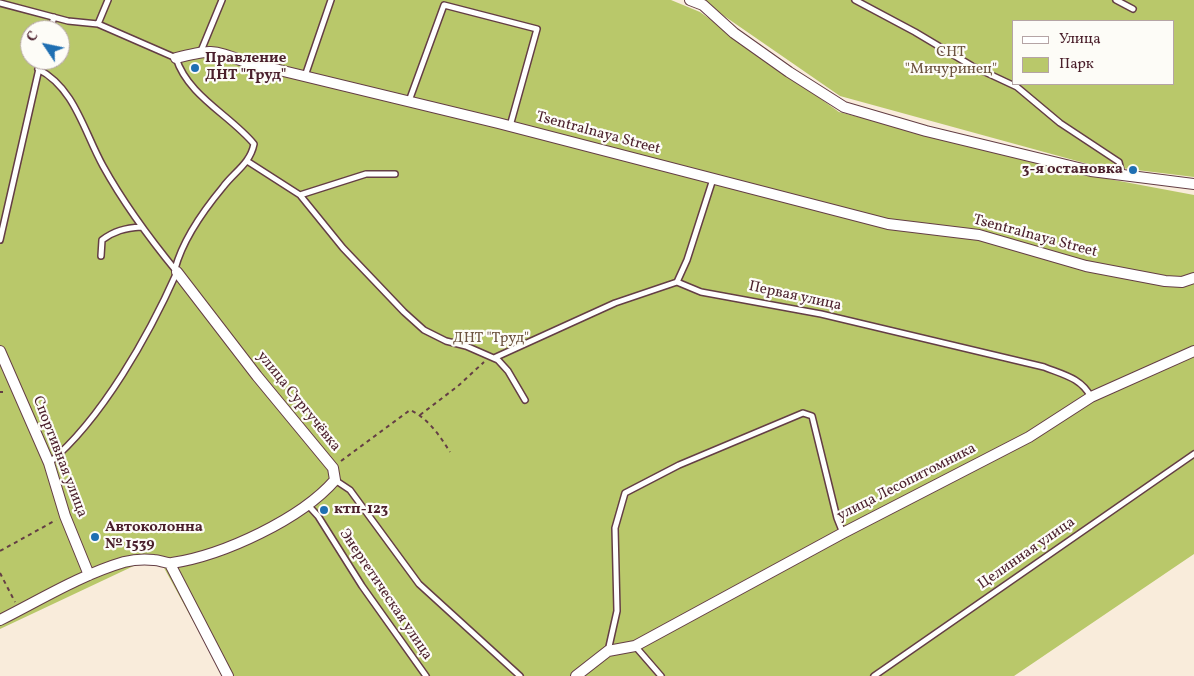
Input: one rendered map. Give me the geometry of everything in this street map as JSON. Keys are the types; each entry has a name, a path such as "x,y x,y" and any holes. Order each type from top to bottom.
{"street":[{"path":"690,0 703,5 734,33 789,72 844,107 926,132 1091,171 1194,184"},
{"name":"Tsentralnaya Street","path":"176,58 201,51 217,52 888,224 979,235 1086,266 1165,281 1182,282 1194,278"},
{"name":"улица Сургучёвка","path":"176,271 257,376 333,468 335,480"},
{"name":"Спортивная улица","path":"0,351 49,463 65,516 89,574"},
{"name":"улица Лесопитомника","path":"634,646 843,533 1030,437 1092,397 1194,351"},
{"path":"0,620 89,574 126,562 154,560 170,564 250,540 306,504 328,488 335,480"},
{"path":"170,564 228,676"},
{"path":"576,676 608,651 634,646"}],"lane":[{"path":"98,24 108,0"},
{"path":"201,51 222,0"},
{"path":"305,76 331,0"},
{"path":"856,0 972,66 1012,85"},
{"path":"1116,0 1133,9"},
{"path":"4,3 68,21 98,24 176,58 179,69 190,83 242,130 254,144 242,168 224,185 192,230 178,255 176,271 166,297 114,387 65,451 49,463"},
{"path":"409,101 444,6 538,29 509,126"},
{"path":"0,240 38,70"},
{"path":"40,70 62,86 103,166 141,227 176,271"},
{"path":"1013,85 1060,124 1119,162 1122,175"},
{"path":"247,161 275,177 300,195 343,248 404,312 424,330 446,341 492,357 508,371 525,400"},
{"path":"300,195 366,174 395,174"},
{"path":"492,357 615,303 677,282 687,260 713,179"},
{"path":"101,256 102,240 112,233 128,228 141,227"},
{"name":"Первая улица","path":"677,282 701,292 821,314 1044,367 1077,379 1086,387 1092,397"},
{"path":"608,651 617,611 615,528 625,493 679,465 803,413 812,416 837,518 843,533"},
{"name":"Целинная улица","path":"874,676 1194,454"},
{"path":"335,480 350,490 424,590 520,676"},
{"name":"Энергетическая улица","path":"306,504 318,516 362,586 426,676"},
{"path":"634,646 661,676"}],"path":[{"path":"420,415 492,357"},
{"path":"333,468 410,410 420,415 440,436 450,452"},
{"path":"0,551 65,516"},
{"path":"0,573 20,610"}],"green space":[{"name":"ДНТ \"Труд\"","path":"0,0 671,0 700,12 839,112 1082,174 1194,195 1194,554 1014,676 657,676 643,661 656,676 223,676 157,555 0,629"},
{"name":"СНТ \"Мичуринец\"","path":"701,0 1194,0 1194,177 1088,164 840,96"}],"place":[{"name":"Правление ДНТ \"Труд\"","path":"195,68"},
{"name":"3-я остановка","path":"1133,170"},
{"name":"ктп-123","path":"324,510"},
{"name":"Автоколонна № 1539","path":"95,537"}]}
